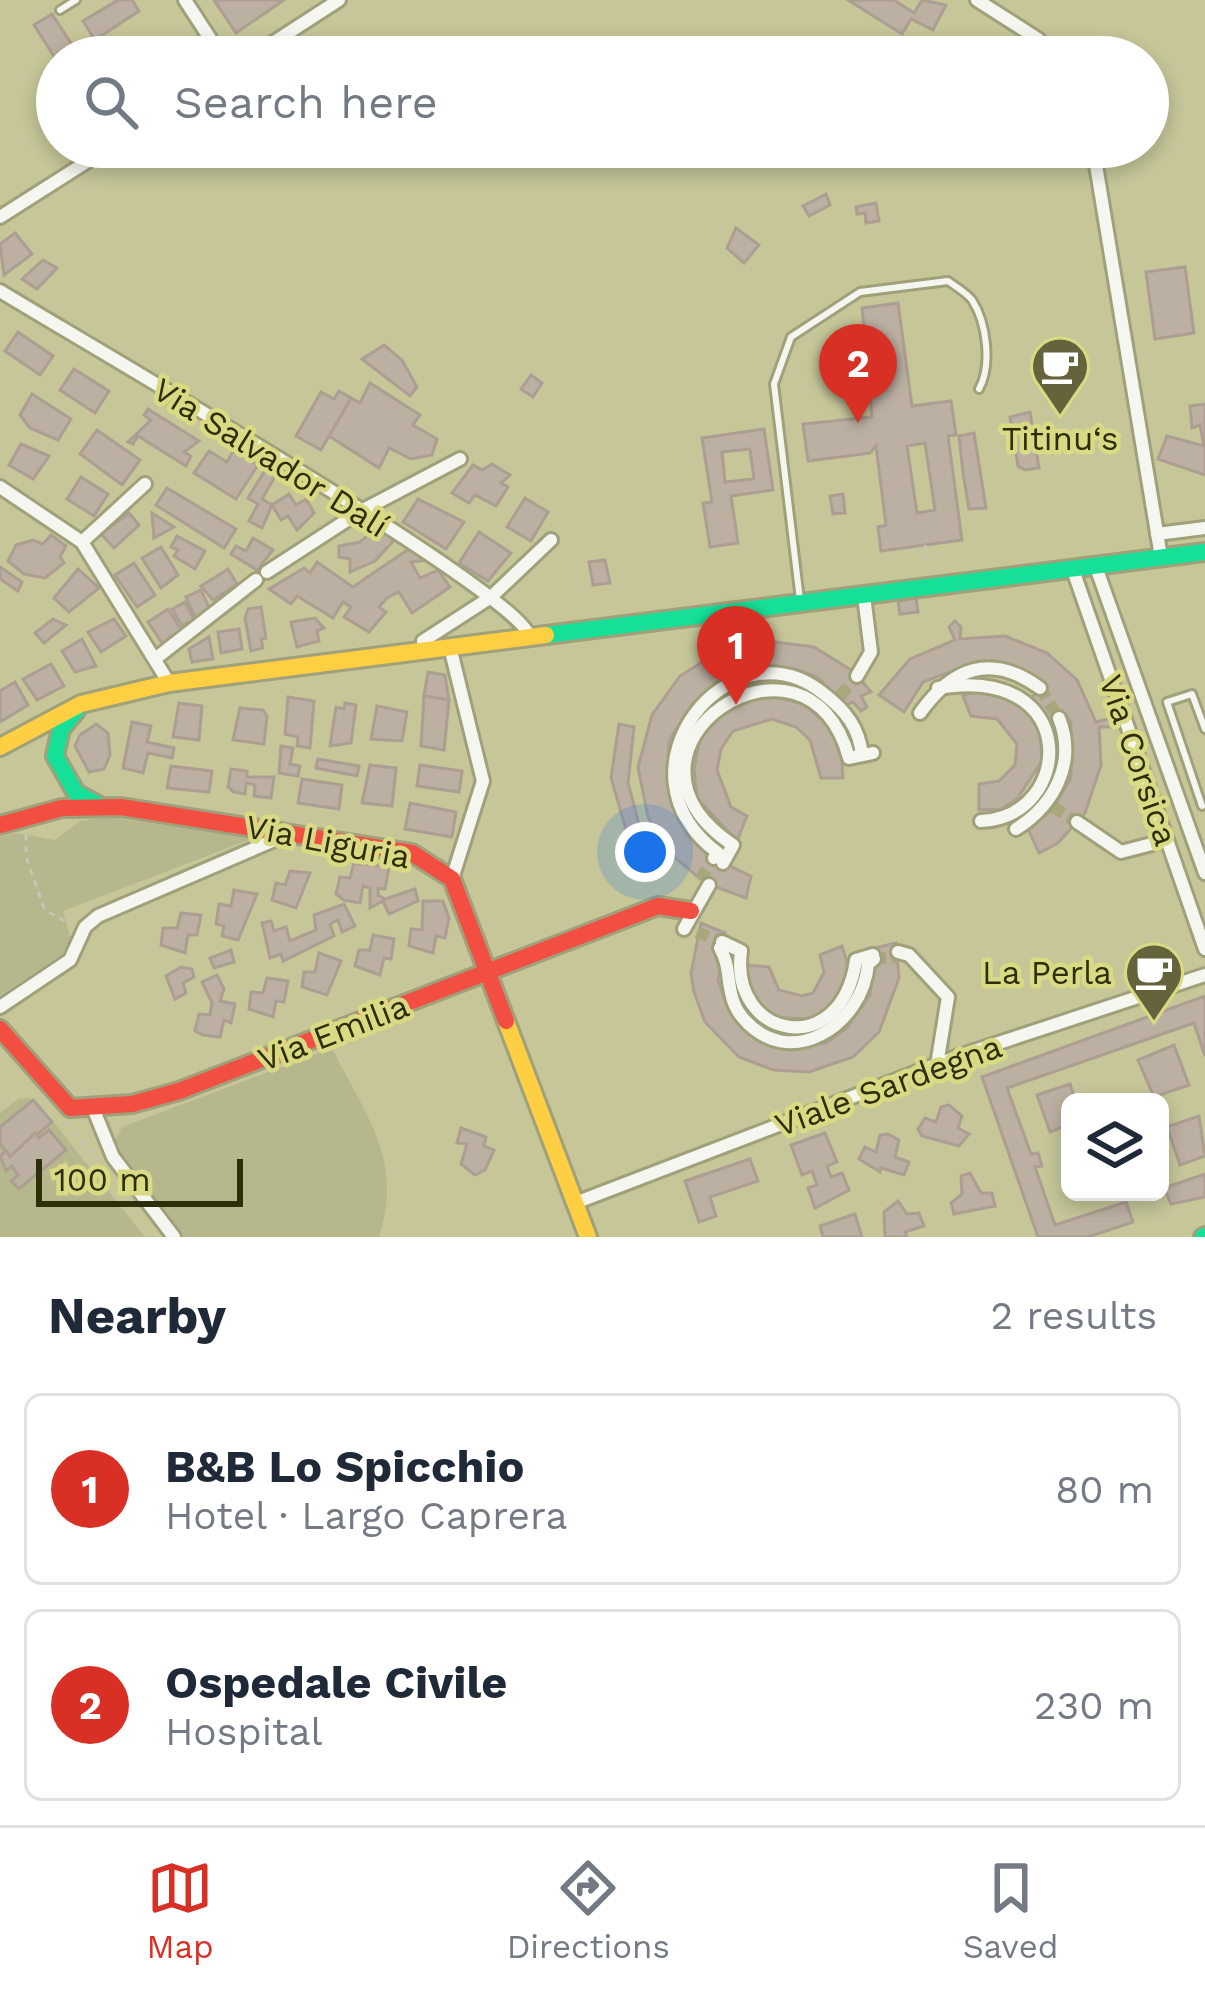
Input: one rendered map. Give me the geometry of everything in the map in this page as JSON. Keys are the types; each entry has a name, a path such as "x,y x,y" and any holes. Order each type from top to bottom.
{"street":[{"path":"185,0 209,36"},
{"path":"283,36 339,0"},
{"path":"976,0 1033,36"},
{"path":"0,217 77,168"},
{"path":"1096,168 1161,557"},
{"name":"Via Salvador Dalí","path":"0,292 362,511 490,597 527,625 529,636"},
{"path":"155,659 261,576 362,511 460,459"},
{"path":"82,542 145,484"},
{"path":"0,487 82,542 169,683"},
{"path":"1157,534 1205,528"},
{"path":"425,649 423,641 490,597 551,540"},
{"path":"2,748 81,704 169,683 1205,552"},
{"name":"Via Corsica","path":"1096,567 1205,873"},
{"name":"Via Corsica","path":"1073,570 1205,950"},
{"path":"857,676 871,652 864,596"},
{"path":"450,647 483,781 452,879"},
{"path":"920,713 956,673 996,667 1040,688"},
{"path":"718,860 718,853 698,838 675,796 673,756 680,733 717,691 742,679 792,676 853,722 861,756"},
{"path":"938,688 971,682 1007,688 1038,712 1050,756 1034,793 1006,817 981,821"},
{"path":"81,704 62,729 56,756 76,793 100,806"},
{"path":"1016,829 1050,805 1062,771 1059,718"},
{"path":"1034,793 1050,805"},
{"name":"Via Liguria","path":"0,813 100,806 281,830 412,853 452,879 588,1237"},
{"name":"Via Liguria","path":"0,825 32,814"},
{"path":"1077,822 1121,852 1167,840"},
{"path":"0,1007 70,960 86,927 98,916 279,838 281,830"},
{"path":"692,933 694,905 705,883"},
{"name":"Via Emilia","path":"93,1108 179,1091 658,906 694,905"},
{"path":"721,945 729,994 742,1016 771,1037 792,1042 833,1029 852,1014 866,990 868,964 874,957"},
{"path":"902,954 948,997 937,1065"},
{"name":"Viale Sardegna","path":"575,1203 937,1065 1205,975"},
{"path":"0,1029 70,1108 93,1108 113,1157 174,1237"}],"lane":[{"path":"60,10 76,0"},
{"path":"801,604 774,384 791,337 860,292 948,281 972,299 981,327 988,356 979,389"},
{"path":"1185,816 1203,804 1167,702 1192,694 1205,729"}],"path":[{"path":"925,545 929,572"},
{"path":"26,836 26,857 45,910 66,924"},
{"path":"61,1117 106,1168"}],"green space":[{"path":"107,817 254,838 63,911 73,947 0,995 0,837 17,833 55,840 80,821"},
{"path":"332,1048 378,1139 384,1161 386,1209 379,1237 185,1237 121,1156 115,1141 122,1127"},
{"path":"19,1098 35,1099 145,1237 0,1237 0,1113"}],"building":[{"path":"118,0 132,0 139,11 101,36 92,36 83,21"},
{"path":"214,0 284,0 236,33"},
{"path":"848,0 894,0 914,13 922,0 946,5 933,30 911,19 902,34"},
{"path":"52,14 66,36 41,36 34,25"},
{"path":"826,194 830,205 809,216 803,206"},
{"path":"876,203 879,221 866,223 865,213 857,214 856,207"},
{"path":"736,228 759,245 744,263 727,248"},
{"path":"15,233 32,254 4,275 0,244"},
{"path":"43,260 57,268 37,289 22,279"},
{"path":"1185,267 1194,333 1155,339 1146,272"},
{"path":"898,303 912,406 951,401 956,435 948,436 962,540 881,551 878,527 886,525 876,446 870,453 808,461 803,424 872,417 862,308","holes":["925,443 935,510 917,513 907,446"]},
{"path":"18,332 53,356 40,375 5,351"},
{"path":"384,345 402,360 417,387 410,396 362,359"},
{"path":"74,369 109,391 95,413 60,390"},
{"path":"531,375 542,383 533,397 521,389"},
{"path":"370,383 420,415 413,425 437,439 432,455 411,459 389,448 379,468 329,436 351,398 360,403"},
{"path":"339,391 351,398 321,450 296,436 321,392 334,399"},
{"path":"32,394 71,419 58,440 30,428 20,415"},
{"path":"1205,404 1205,475 1158,459 1167,436 1204,446 1200,425 1192,428 1190,406"},
{"path":"148,409 199,441 184,452 191,456 186,466 138,436 133,444 128,442 151,420 144,415"},
{"path":"1030,412 1039,468 1025,470 1018,466 1010,417"},
{"path":"764,429 773,490 731,496 738,543 710,547 703,503 712,502 702,438","holes":["750,449 754,479 725,482 722,452"]},
{"path":"97,430 140,460 122,485 80,454"},
{"path":"974,433 986,508 969,509 959,436"},
{"path":"21,444 49,456 33,479 9,465"},
{"path":"234,450 258,465 236,499 194,473 209,451 227,462"},
{"path":"269,464 279,470 262,499 272,505 262,528 249,521 258,504 248,498"},
{"path":"492,464 510,475 501,483 508,487 496,506 475,495 469,503 452,493 473,465 482,470"},
{"path":"81,477 108,494 94,516 67,499"},
{"path":"167,488 236,529 224,548 156,505"},
{"path":"289,494 296,505 306,499 314,513 297,530 288,516 281,520 272,505"},
{"path":"843,494 845,513 833,514 830,496"},
{"path":"525,498 548,512 531,541 507,527"},
{"path":"418,499 464,522 446,549 403,522"},
{"path":"129,513 139,525 114,548 101,534"},
{"path":"152,513 174,527 154,538"},
{"path":"377,527 395,539 375,561 350,572 350,559 339,557 339,546 360,542"},
{"path":"479,532 511,553 488,581 459,563"},
{"path":"51,535 66,546 60,557 64,563 45,578 24,574 8,561 16,545 33,540 43,544"},
{"path":"177,536 205,551 195,569 174,556 178,550 171,547"},
{"path":"253,538 273,550 257,570 231,554 236,546 246,551"},
{"path":"161,547 178,575 161,588 142,558"},
{"path":"410,548 429,560 411,562 420,578 438,570 450,587 412,613 399,592 387,598 379,607 386,612 369,632 344,617 351,607 343,602 333,618 297,596 291,604 269,589 304,568 310,573 317,562 353,587"},
{"path":"605,560 610,583 593,585 589,562"},
{"path":"134,563 155,595 137,607 115,575"},
{"path":"0,567 22,582 18,591 0,579"},
{"path":"78,569 99,588 69,612 54,598"},
{"path":"228,569 237,584 213,600 201,586"},
{"path":"201,590 211,612 196,619 186,597"},
{"path":"916,598 918,612 900,614 898,601"},
{"path":"185,602 194,619 182,626 172,609"},
{"path":"261,607 266,638 261,639 263,648 251,651 245,618 248,609"},
{"path":"168,609 181,630 162,643 148,622"},
{"path":"315,618 324,628 317,631 319,641 297,647 291,622"},
{"path":"53,619 66,625 44,643 35,633"},
{"path":"114,619 126,636 101,652 88,632"},
{"path":"955,621 961,627 960,639 1005,636 1047,653 1077,680 1096,722 1112,718 1111,727 1099,727 1101,765 1085,813 1058,843 1039,853 1028,829 1051,811 1071,778 1071,723 1066,715 1040,728 1042,761 1017,799 1001,809 979,810 979,784 999,781 1015,765 1017,744 997,719 971,716 963,696 983,688 1025,706 1043,684 1026,671 976,662 923,682 904,712 879,695 910,659 955,640 949,627"},
{"path":"239,629 242,649 221,653 218,632"},
{"path":"209,637 213,659 192,662 189,649"},
{"path":"82,639 96,666 75,672 62,651"},
{"path":"767,641 814,647 854,672 871,692 861,696 867,707 861,711 853,702 846,705 817,677 796,669 738,672 693,703 669,741 668,778 676,813 689,837 709,856 751,876 746,898 705,883 666,850 648,817 638,767 652,715 680,676 723,649"},
{"path":"51,664 64,686 37,700 23,679"},
{"path":"428,672 445,675 449,700 424,696"},
{"path":"15,682 28,705 0,722 0,691"},
{"path":"424,696 449,700 444,750 421,746"},
{"path":"288,697 314,701 310,748 297,746 298,737 285,734"},
{"path":"774,697 804,704 827,724 841,750 843,778 821,778 810,740 796,727 772,719 733,731 721,749 717,770 731,807 747,816 737,841 697,798 694,769 700,738 718,715 746,698"},
{"path":"179,703 202,706 199,740 173,737"},
{"path":"345,703 356,705 351,743 330,746 336,707 344,709"},
{"path":"377,706 407,712 402,741 371,739"},
{"path":"240,708 263,710 267,716 264,744 233,740"},
{"path":"132,722 151,726 147,742 174,748 172,758 148,753 143,773 123,768"},
{"path":"96,724 108,733 110,755 104,769 89,772 75,746 80,735"},
{"path":"619,724 634,727 628,783 640,828 627,833 611,778"},
{"path":"281,746 293,748 290,764 300,766 298,776 279,773"},
{"path":"318,759 359,766 357,776 316,768"},
{"path":"370,765 396,768 392,806 362,803"},
{"path":"420,765 462,771 459,792 417,786"},
{"path":"171,766 212,771 209,792 167,788"},
{"path":"231,769 247,771 247,777 274,777 271,798 254,796 255,785 246,783 245,794 234,792 228,787"},
{"path":"302,779 342,785 339,809 298,803"},
{"path":"410,803 456,812 452,837 405,829"},
{"path":"354,863 389,867 385,889 378,888 378,895 385,899 415,889 418,901 389,914 383,901 370,908 370,888 363,886 360,903 344,900 336,894 340,877 350,878"},
{"path":"290,871 310,873 296,908 272,900 276,883 285,885"},
{"path":"234,890 257,894 238,940 222,936 224,926 216,924 219,904 231,906"},
{"path":"423,901 443,901 449,918 445,938 436,936 433,953 409,946 411,929 422,930"},
{"path":"344,904 355,926 342,932 338,920 330,924 334,936 283,961 281,954 270,958 262,923 271,921 274,931 286,927 290,941 316,930 314,915"},
{"path":"181,913 201,915 197,935 188,935 185,953 161,945 163,928 177,928"},
{"path":"701,923 725,933 718,980 728,1009 753,1035 790,1046 826,1043 847,1028 870,995 874,948 896,943 899,978 879,1032 853,1057 809,1072 774,1070 739,1057 705,1022 694,992 691,973"},
{"path":"373,935 394,939 391,959 384,958 380,975 355,966 359,950 370,950"},
{"path":"842,946 848,966 844,990 825,1013 806,1019 775,1017 753,999 743,965 769,967 779,990 802,996 813,993 824,972 820,955"},
{"path":"231,950 234,962 214,968 210,958"},
{"path":"319,953 341,961 327,995 302,987 304,972 315,972"},
{"path":"181,967 192,969 194,977 183,983 186,993 175,999 166,976"},
{"path":"217,975 224,989 220,1001 235,1004 231,1023 224,1020 220,1037 195,1031 199,1014 210,1015 212,1003 202,982"},
{"path":"267,978 288,981 284,1002 276,1001 273,1017 249,1009 251,992 263,993"},
{"path":"1205,996 1205,1056 1194,1023 1007,1088 1031,1154 1038,1153 1042,1166 1035,1167 1055,1225 1126,1202 1133,1222 1088,1237 1038,1237 982,1077"},
{"path":"1174,1045 1189,1085 1152,1093 1138,1060"},
{"path":"1070,1084 1073,1093 1061,1093 1061,1128 1050,1132 1037,1095"},
{"path":"33,1100 52,1122 10,1157 0,1144 0,1127"},
{"path":"949,1105 962,1116 958,1128 969,1134 959,1146 922,1136 918,1129 925,1118 936,1122 941,1107"},
{"path":"1199,1116 1205,1156 1180,1165 1169,1126"},
{"path":"461,1128 486,1137 484,1146 494,1150 485,1170 475,1175 461,1164 467,1144 457,1143"},
{"path":"49,1130 66,1150 19,1189 11,1181 18,1175 12,1166 6,1171 0,1156 6,1151 10,1157 35,1133 39,1138"},
{"path":"825,1133 837,1162 827,1166 831,1177 842,1173 849,1190 815,1208 808,1188 817,1185 812,1171 802,1175 791,1145"},
{"path":"880,1135 899,1140 895,1157 909,1162 904,1175 881,1168 880,1172 859,1159 865,1147 876,1152"},
{"path":"750,1159 758,1181 710,1197 716,1216 699,1222 685,1181"},
{"path":"970,1173 981,1193 992,1193 995,1206 954,1214 951,1203 962,1194 961,1176"},
{"path":"1205,1174 1205,1197 1171,1204 1169,1186"},
{"path":"898,1201 907,1214 919,1213 924,1226 905,1232 907,1237 885,1237 884,1212"},
{"path":"855,1214 862,1237 823,1237 820,1226"}],"tunnel":[{"path":"840,696 857,676"},
{"path":"1040,688 1059,718"},
{"path":"1053,807 1077,822"},
{"path":"700,880 714,858"},
{"path":"697,932 722,942"},
{"path":"874,959 898,957"}],"traffic: fast":[{"path":"546,635 1205,552"},
{"path":"76,711 61,729 55,756 76,793 100,806"}],"traffic: slow":[{"path":"0,747 81,704 169,683 546,635"},
{"path":"506,1021 588,1237"}],"traffic: jam":[{"path":"0,825 62,808 121,807 412,853 452,879 506,1021"},
{"path":"0,1029 70,1108 132,1104 179,1091 658,906 691,911"}],"place":[{"name":"Titinu‘s","path":"1060,417"},
{"name":"Ospedale Civile","path":"858,423"},
{"name":"B&B Lo Spicchio","path":"736,705"},
{"name":"La Perla","path":"1154,1023"}]}
